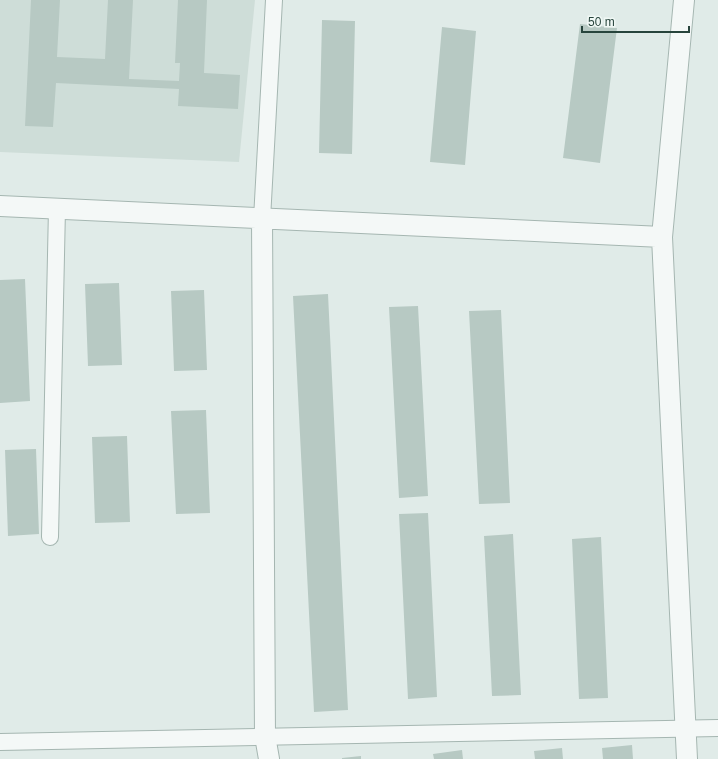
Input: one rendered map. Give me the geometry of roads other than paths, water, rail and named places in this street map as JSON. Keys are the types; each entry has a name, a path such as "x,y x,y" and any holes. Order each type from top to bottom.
{"street":[{"path":"269,759 265,736 262,219 274,0"},
{"path":"684,0 662,237 687,759"},
{"path":"0,206 662,237"},
{"path":"50,537 57,208"},
{"path":"0,742 718,728"}]}
